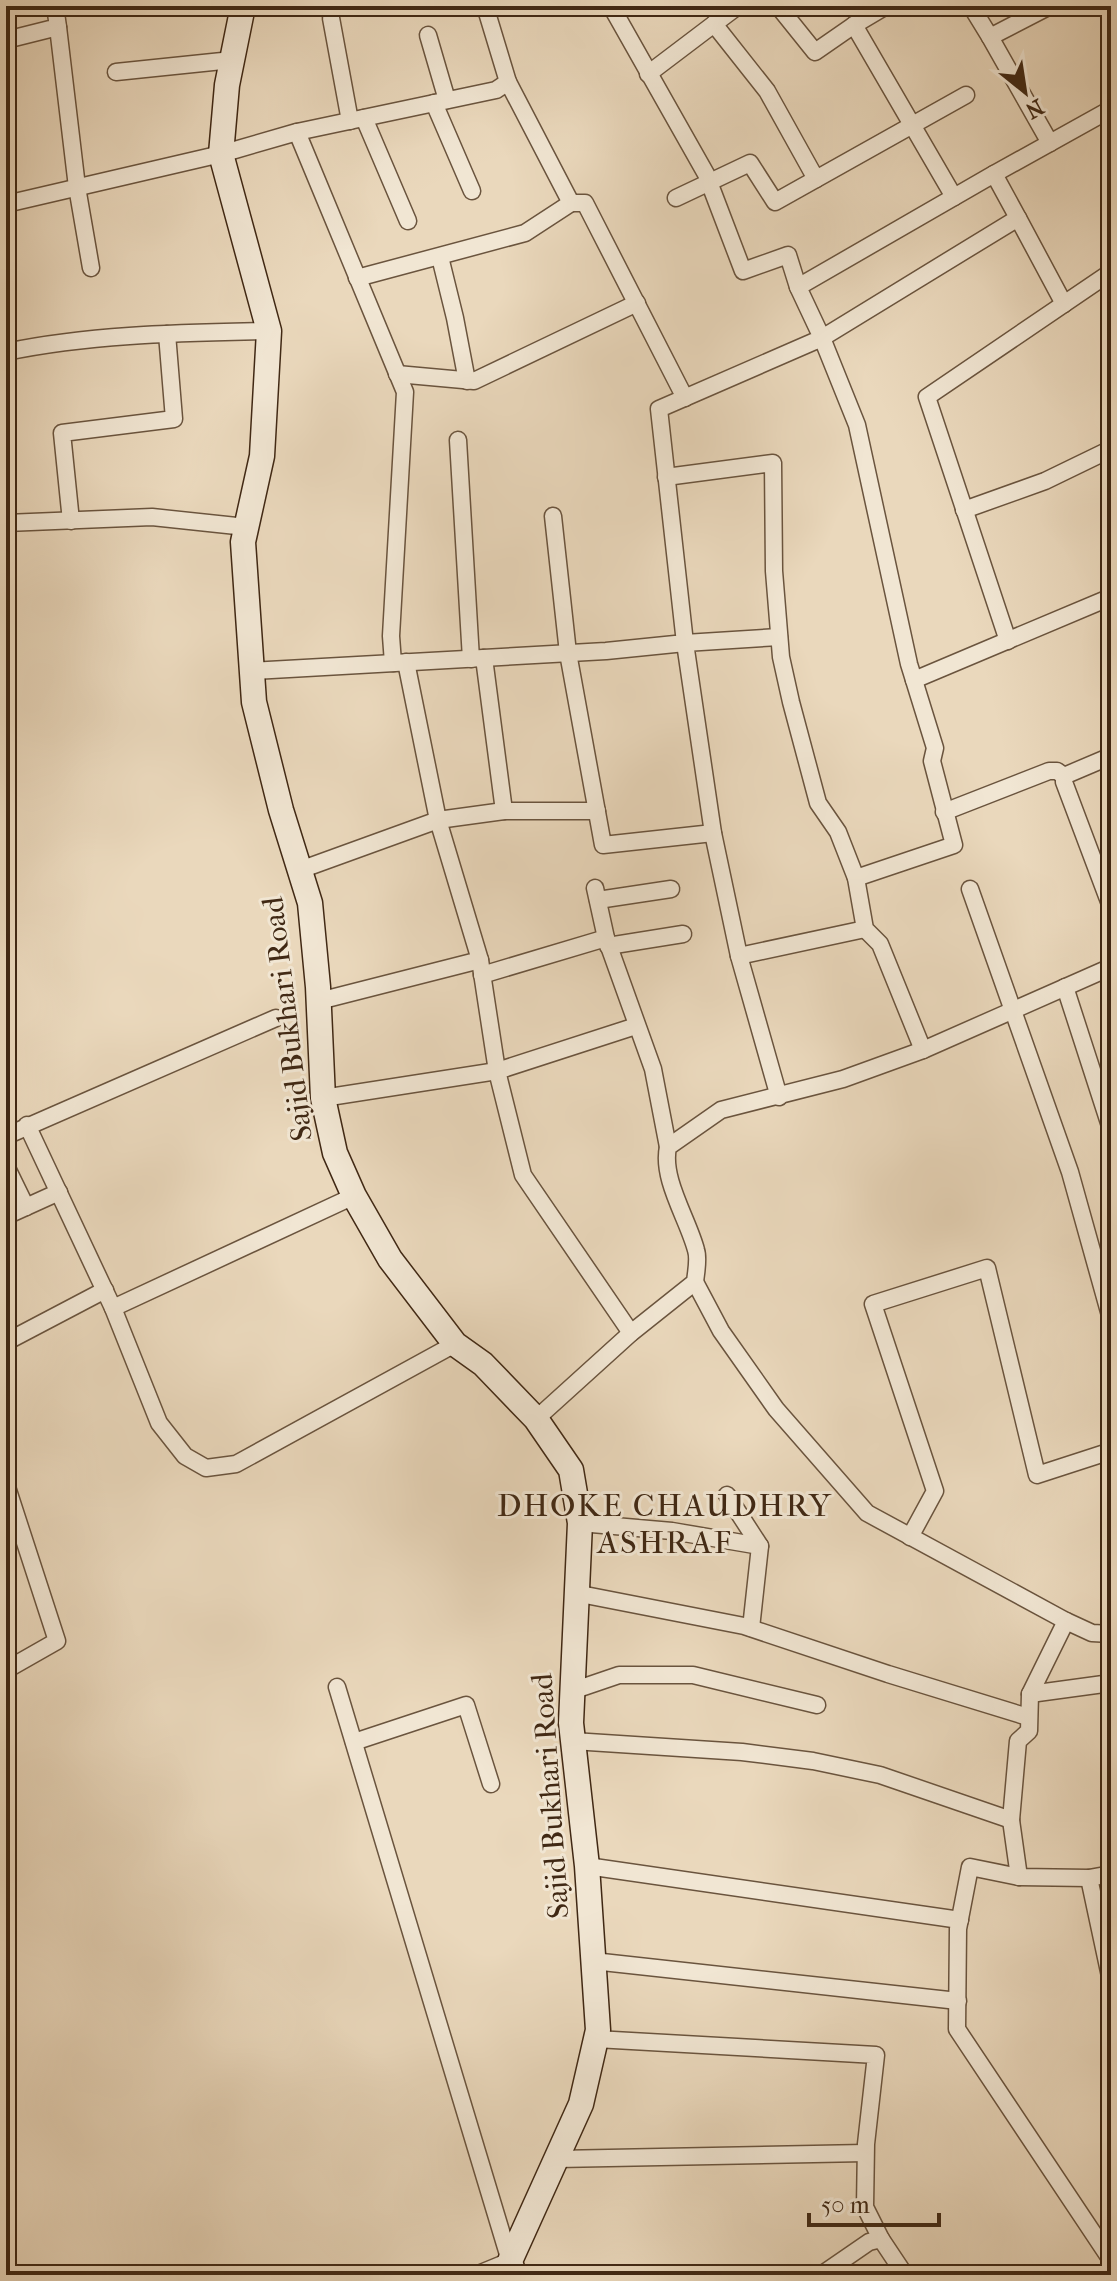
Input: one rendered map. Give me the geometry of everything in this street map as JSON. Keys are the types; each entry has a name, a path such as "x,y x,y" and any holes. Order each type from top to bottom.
{"street":[{"path":"55,6 77,187 91,268"},
{"name":"Sajid Bukhari Road","path":"243,6 227,85 221,154 269,331 262,456 243,542 254,702 281,810 310,903 319,1001 323,1098 335,1153 354,1196 390,1259 455,1344 483,1364 536,1419 571,1470 580,1523 575,1593 573,1741 587,1866 598,2030 581,2104 512,2268"},
{"path":"485,6 508,82 571,203"},
{"path":"611,6 709,182 743,271 788,255 798,287 857,425 914,680 935,748 932,761 954,845 856,878"},
{"path":"648,74 738,6"},
{"path":"778,6 815,52 886,6"},
{"path":"971,6 1050,143"},
{"path":"990,37 1050,6"},
{"path":"331,18 357,120 408,221"},
{"path":"714,24 767,91 816,179"},
{"path":"854,25 954,197"},
{"path":"6,40 58,27"},
{"path":"428,35 441,101 472,191"},
{"path":"116,72 232,60"},
{"path":"6,204 221,154 297,132 496,90 508,82"},
{"path":"676,198 750,163 775,202 966,95"},
{"path":"798,287 1111,109"},
{"path":"297,132 405,392 391,636 438,820 481,967 497,1071 523,1175 631,1333"},
{"path":"994,174 1064,304"},
{"path":"357,278 525,233 571,203 585,203 685,398"},
{"path":"779,1097 739,956 713,833 685,643 659,409 822,338 1018,218"},
{"path":"440,257 467,381"},
{"path":"1008,641 927,397 1111,272"},
{"path":"397,374 474,381 637,303"},
{"path":"6,352 55,342 269,331"},
{"path":"71,521 62,433 174,419 167,334"},
{"path":"458,440 478,658 504,811"},
{"path":"964,510 1045,481 1111,449"},
{"path":"666,477 773,463 774,571 779,637 791,702 818,803 838,832 856,878 865,929 880,944 923,1050"},
{"path":"553,516 568,653 603,845 713,833"},
{"path":"6,523 152,517 246,527"},
{"path":"914,680 1111,597"},
{"path":"252,671 779,637"},
{"path":"1064,776 1111,756"},
{"path":"944,812 1049,771 1057,771 1064,776"},
{"path":"1064,776 1111,907"},
{"path":"300,870 438,820 504,811 597,811"},
{"path":"671,889 596,894 607,942 653,1069 668,1147 666,1157 678,1204 697,1253 695,1282 721,1331 776,1409 867,1513 1066,1621 1092,1633 1111,1634"},
{"path":"970,889 1070,1172 1111,1319"},
{"path":"739,956 865,929"},
{"path":"319,1001 607,942 683,934"},
{"path":"668,1147 721,1110 843,1079 923,1050 1111,967"},
{"path":"1065,987 1111,1129"},
{"path":"6,1136 276,1018"},
{"path":"323,1098 497,1071 636,1026"},
{"path":"27,1125 113,1308 159,1423 185,1456 206,1468 236,1464 455,1344"},
{"path":"6,1166 26,1207"},
{"path":"6,1216 59,1192"},
{"path":"113,1308 354,1196"},
{"path":"910,1537 935,1491 873,1304 987,1268 1037,1475 1111,1451"},
{"path":"536,1419 631,1333 695,1282"},
{"path":"6,1342 105,1290"},
{"path":"6,1484 57,1641 6,1670"},
{"path":"727,1495 760,1546 751,1628"},
{"path":"580,1523 672,1531 760,1546"},
{"path":"575,1593 751,1628 1028,1717"},
{"path":"1019,1877 1011,1820 1018,1741 1029,1731 1030,1694 1066,1621"},
{"path":"572,1691 619,1675 693,1675 817,1705"},
{"path":"1030,1694 1111,1683"},
{"path":"337,1687 512,2268 476,2275"},
{"path":"354,1742 466,1705 491,1784"},
{"path":"573,1741 742,1752 813,1761 880,1775 1011,1820"},
{"path":"587,1866 960,1920"},
{"path":"1111,1874 1089,1878 1019,1877 970,1867 960,1920 957,2029 1111,2260"},
{"path":"1089,1878 1111,1981"},
{"path":"593,1961 958,2001"},
{"path":"596,2039 876,2055 865,2153 865,2207 881,2239 905,2275"},
{"path":"557,2159 865,2153"},
{"path":"821,2275 869,2242 881,2239"}],"district":[{"name":"DHOKE CHAUDHRY ASHRAF","path":"665,1524"}]}
